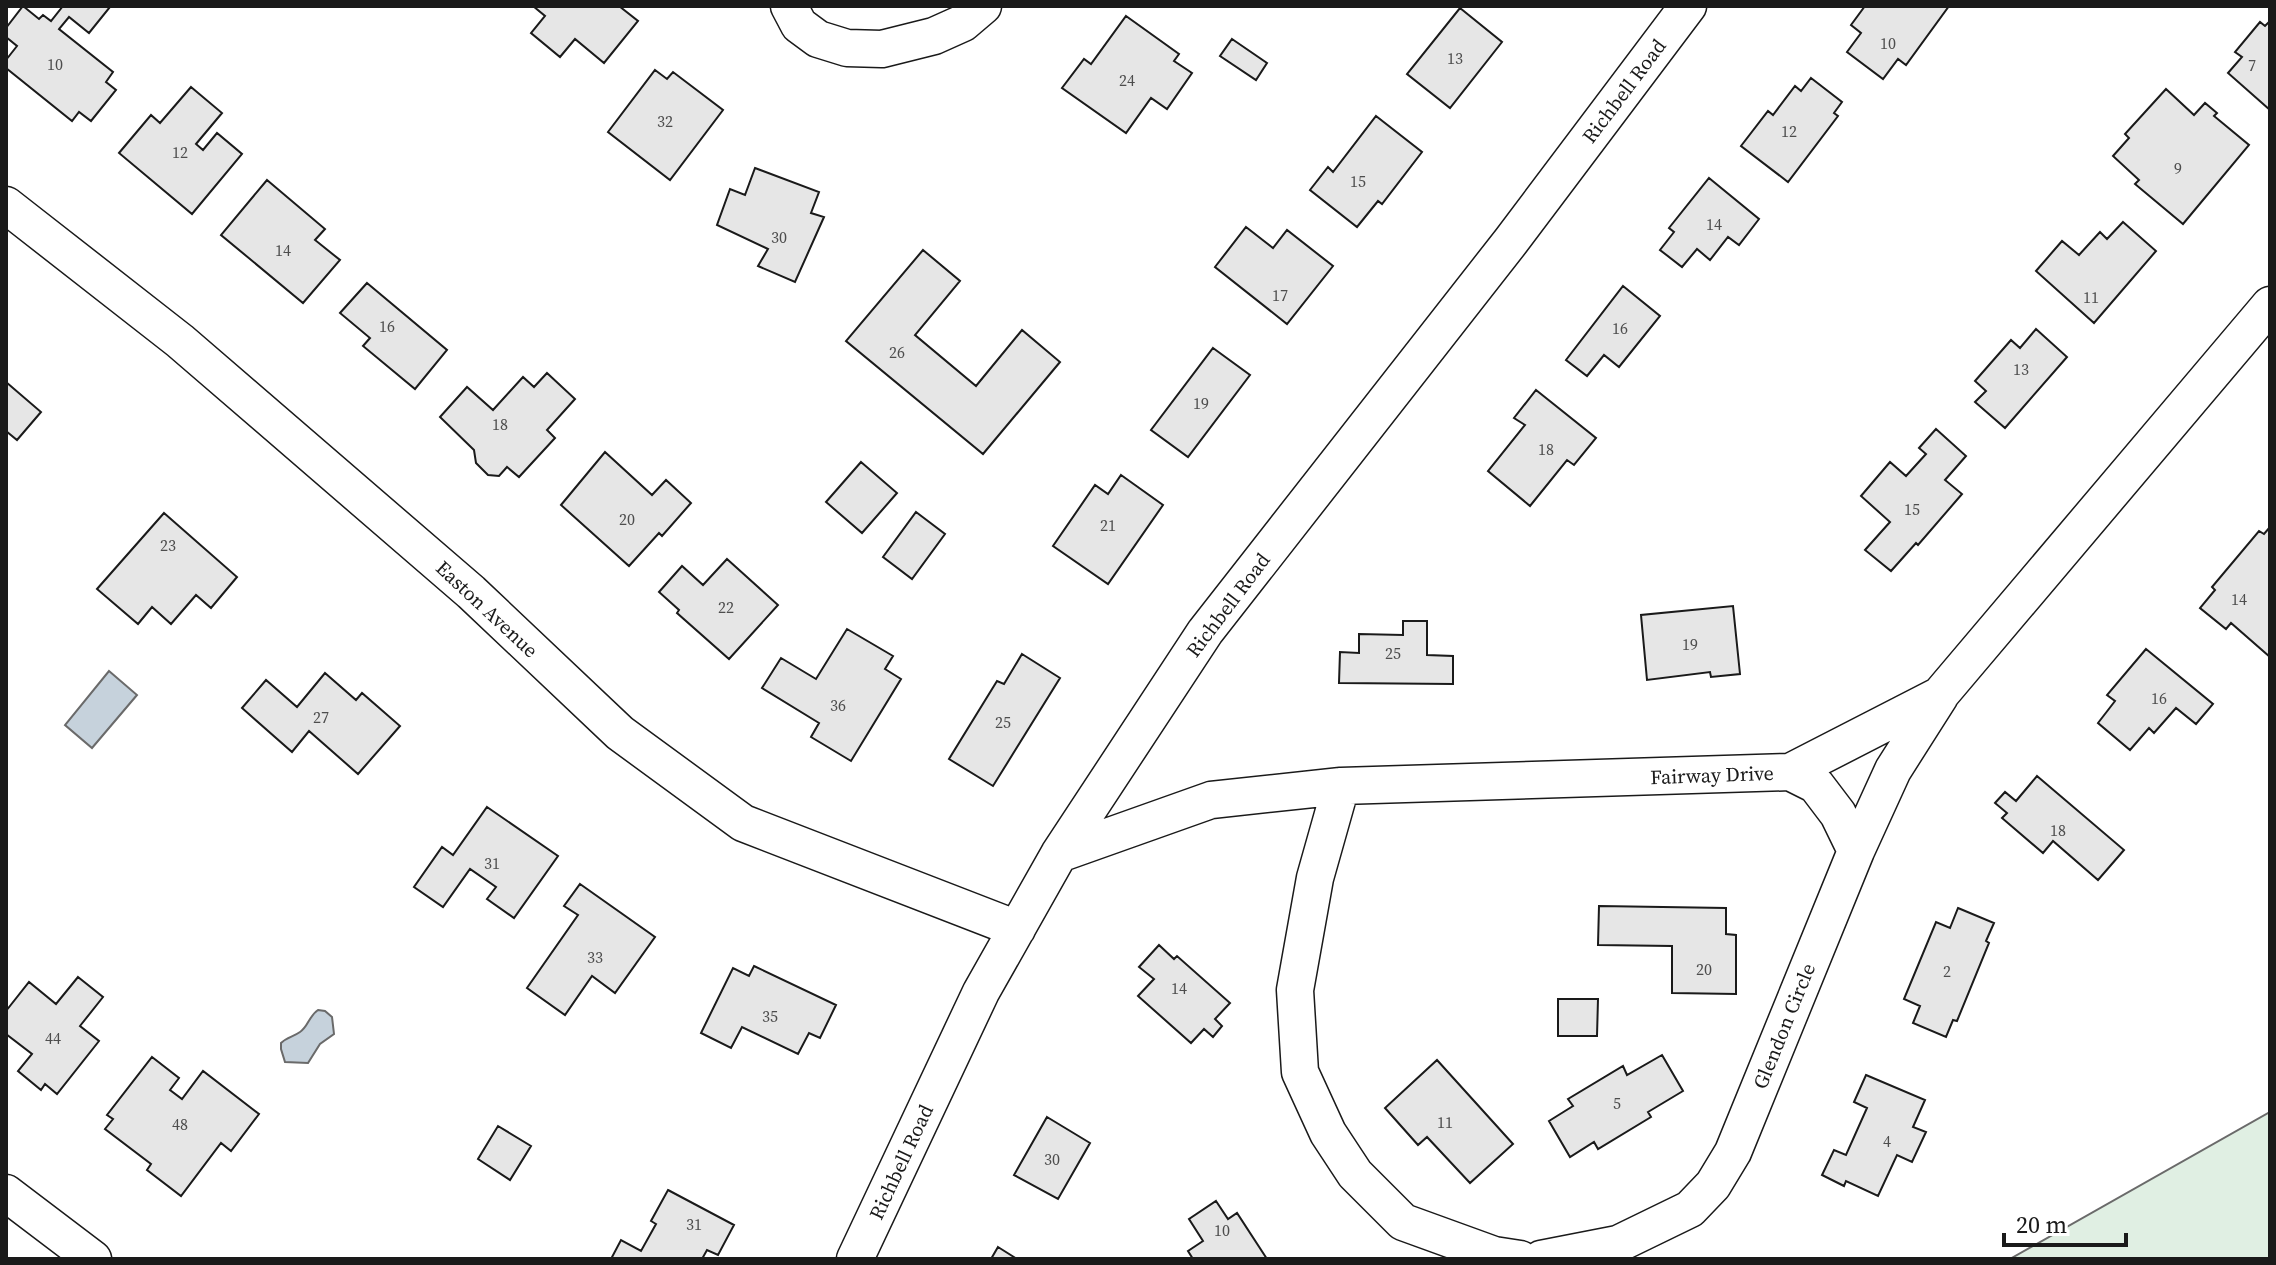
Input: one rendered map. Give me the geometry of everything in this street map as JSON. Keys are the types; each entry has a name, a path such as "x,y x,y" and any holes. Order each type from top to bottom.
{"street":[{"path":"789,6 799,25 818,39 847,48 882,49 949,30 983,6"},
{"name":"Richbell Road","path":"855,1259 981,992 1059,854 1205,632 1511,241 1688,6"},
{"name":"Easton Avenue","path":"6,205 180,341 471,592 620,733 743,823 1017,929"},
{"name":"Fairway Drive","path":"1059,854 1211,800 1341,786 1790,772 1940,695 2270,305"},
{"name":"Glendon Circle","path":"1541,1259 1618,1244 1690,1209 1713,1185 1733,1152 1856,851 1893,770 1940,695"},
{"path":"1790,772 1816,785 1838,814 1856,851"},
{"path":"1341,786 1315,878 1295,990 1300,1072 1328,1133 1355,1174 1403,1222 1494,1255 1520,1259"},
{"path":"6,1193 93,1259"}],"green space":[{"path":"2270,1112 2270,1259 2010,1259"}],"shaded area":[{"path":"109,671 137,695 92,748 65,725"},
{"path":"318,1010 332,1017 334,1034 320,1044 308,1063 285,1062 281,1043 303,1030"}],"building":[{"path":"23,6 39,19 43,15 51,21 63,6 110,7 89,33 69,17 59,29 113,72 106,82 116,90 91,121 79,112 72,121 6,68 6,60 17,46 6,37 6,28"},
{"path":"533,6 619,6 638,21 604,63 575,39 560,57 531,33 545,16"},
{"path":"1865,6 1949,6 1906,65 1898,59 1883,79 1847,52 1861,33 1851,25"},
{"path":"1460,8 1502,42 1450,108 1407,74"},
{"path":"1126,16 1179,54 1174,61 1192,73 1167,109 1151,98 1126,133 1062,88 1084,59 1091,64"},
{"path":"2270,21 2270,110 2228,73 2242,57 2235,52 2260,22 2265,26"},
{"path":"1232,39 1267,63 1256,80 1220,56"},
{"path":"655,70 667,79 673,72 723,110 670,180 608,132"},
{"path":"1811,78 1842,102 1834,113 1838,116 1788,182 1741,146 1768,111 1773,115 1795,86 1801,91"},
{"path":"191,87 222,113 196,144 203,150 217,133 242,154 192,214 119,153 151,115 160,123"},
{"path":"2166,89 2194,115 2205,103 2217,113 2214,116 2249,145 2183,224 2135,184 2139,180 2113,156 2129,138 2125,134"},
{"path":"1376,116 1422,152 1382,204 1378,201 1357,227 1310,190 1328,167 1333,172"},
{"path":"755,168 819,192 811,213 824,217 795,282 758,266 768,249 717,225 730,189 745,195"},
{"path":"1709,178 1759,219 1739,245 1728,237 1710,260 1697,249 1682,267 1660,250 1674,232 1669,228"},
{"path":"267,180 325,229 315,240 340,260 303,303 221,235"},
{"path":"2123,222 2156,251 2094,323 2036,271 2062,241 2079,255 2100,232 2107,239"},
{"path":"1246,227 1273,248 1287,230 1333,266 1287,324 1215,267"},
{"path":"923,250 960,281 915,335 976,386 1022,330 1060,362 983,454 846,341"},
{"path":"367,283 447,350 415,389 363,346 370,338 340,313"},
{"path":"1623,286 1660,316 1619,367 1604,355 1587,376 1566,360"},
{"path":"2036,329 2067,357 2005,428 1975,402 1986,391 1975,381 2011,340 2020,348"},
{"path":"1213,348 1250,375 1188,457 1151,430"},
{"path":"547,373 575,399 547,430 555,438 519,477 507,467 499,476 488,475 476,463 474,450 440,417 467,387 493,410 523,377 534,387"},
{"path":"6,382 41,412 17,440 6,431"},
{"path":"1536,390 1596,438 1574,465 1567,460 1530,506 1488,471 1525,425 1514,418"},
{"path":"1936,429 1966,456 1945,480 1962,494 1891,571 1865,550 1890,522 1861,496 1890,462 1906,476 1926,454 1919,448"},
{"path":"605,452 652,495 666,480 691,503 662,536 659,533 629,566 561,505"},
{"path":"861,462 897,493 862,533 826,502"},
{"path":"1121,475 1163,505 1108,584 1053,546 1095,485 1108,494"},
{"path":"916,512 945,534 912,579 883,557"},
{"path":"164,513 237,577 211,608 196,595 171,624 152,607 138,624 97,589"},
{"path":"2270,527 2270,657 2231,623 2226,629 2200,608 2215,590 2212,587 2259,531 2264,534"},
{"path":"727,559 778,605 729,659 677,613 679,610 659,592 682,566 703,585"},
{"path":"1733,606 1740,674 1711,677 1710,672 1647,680 1641,615"},
{"path":"1403,621 1427,621 1427,655 1453,656 1453,684 1339,683 1340,652 1359,653 1359,634 1403,635"},
{"path":"847,629 893,656 885,669 901,679 851,761 811,737 819,723 762,688 781,658 816,679"},
{"path":"2146,649 2213,704 2196,724 2176,708 2154,733 2149,728 2130,750 2098,723 2115,701 2107,695"},
{"path":"1022,654 1060,678 993,786 949,759 997,681 1004,684"},
{"path":"325,673 356,700 362,693 400,726 358,774 309,731 292,752 242,708 266,680 297,707"},
{"path":"2037,776 2124,850 2098,880 2053,841 2043,853 2002,818 2007,813 1995,803 2005,792 2016,801"},
{"path":"487,807 558,856 514,918 487,899 496,887 470,869 443,907 414,887 442,847 453,855"},
{"path":"580,884 655,937 615,993 592,976 565,1015 527,988 578,915 564,906"},
{"path":"1599,906 1726,908 1726,934 1736,935 1736,994 1672,993 1672,946 1598,945"},
{"path":"1958,908 1994,923 1957,1021 1953,1020 1946,1037 1913,1023 1920,1006 1904,999 1936,922 1950,928"},
{"path":"1159,945 1174,959 1177,956 1230,1003 1215,1019 1222,1026 1213,1037 1204,1029 1191,1043 1138,996 1154,979 1139,967"},
{"path":"754,966 836,1005 820,1038 809,1033 798,1054 742,1027 731,1048 701,1033 733,968 749,976"},
{"path":"78,977 103,997 80,1026 99,1041 57,1094 45,1084 41,1090 18,1071 32,1054 6,1034 6,1011 29,982 56,1004"},
{"path":"1558,999 1598,999 1597,1036 1558,1036"},
{"path":"1662,1055 1683,1091 1648,1112 1651,1117 1598,1149 1594,1142 1570,1157 1549,1121 1573,1106 1568,1099 1623,1066 1627,1075"},
{"path":"152,1057 179,1078 170,1090 182,1099 203,1071 259,1114 231,1151 221,1143 181,1196 147,1170 151,1164 105,1129 113,1119 107,1115"},
{"path":"1437,1060 1513,1144 1470,1183 1427,1137 1418,1145 1385,1108"},
{"path":"1866,1075 1925,1100 1913,1127 1926,1132 1912,1162 1897,1155 1878,1196 1846,1181 1844,1186 1822,1175 1834,1150 1846,1155 1867,1108 1854,1102"},
{"path":"1047,1117 1090,1143 1058,1199 1014,1175"},
{"path":"498,1126 531,1146 510,1180 478,1159"},
{"path":"668,1190 734,1225 718,1255 707,1250 702,1259 611,1259 621,1240 641,1251 656,1224 651,1221"},
{"path":"1216,1201 1228,1219 1237,1213 1267,1259 1193,1259 1188,1251 1203,1241 1189,1219"},
{"path":"998,1247 1017,1259 991,1259"}]}
